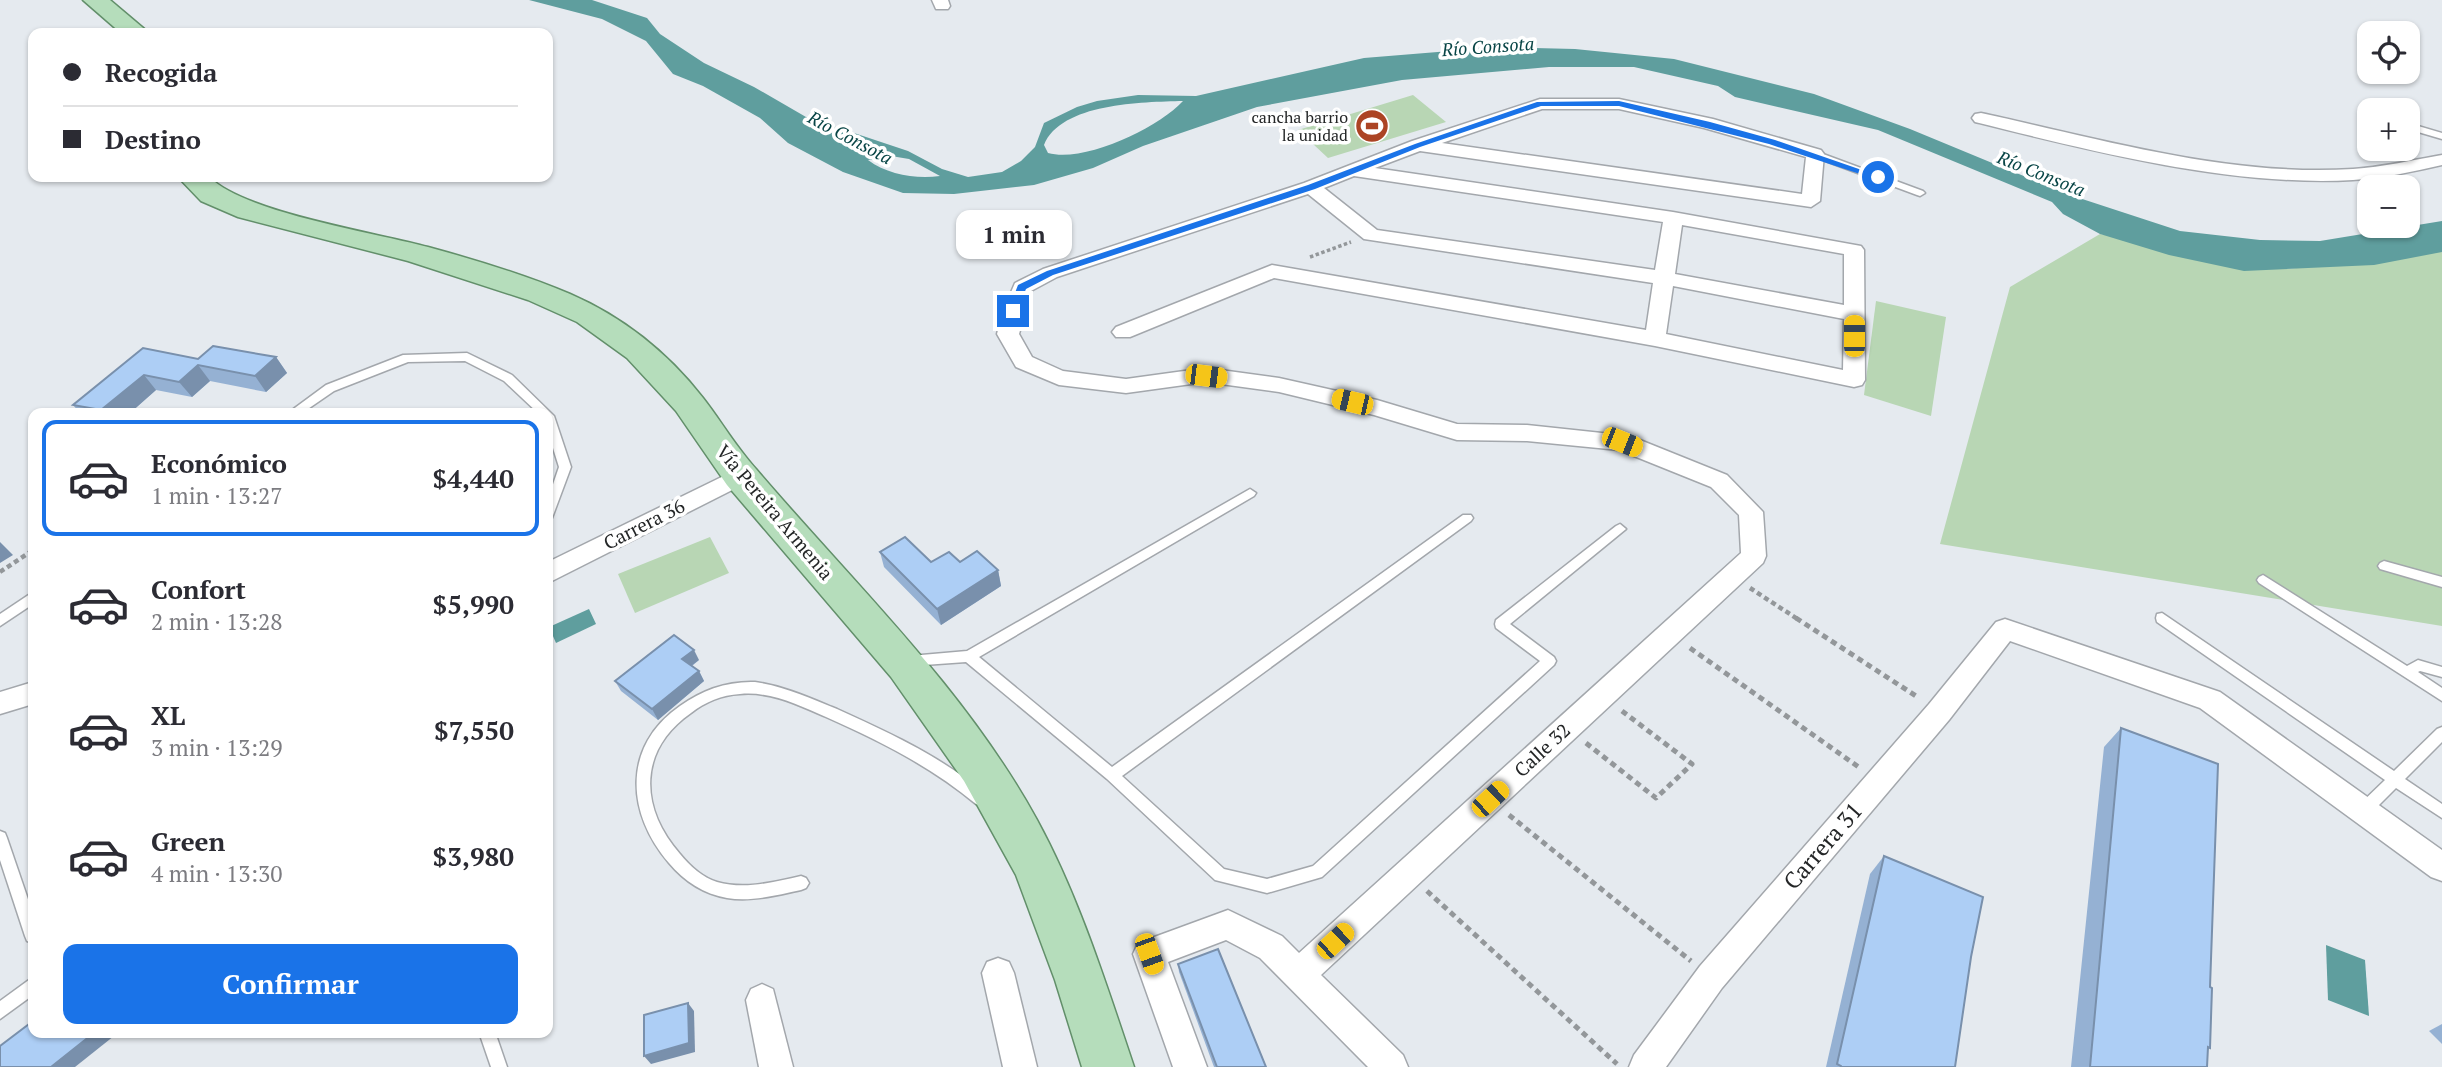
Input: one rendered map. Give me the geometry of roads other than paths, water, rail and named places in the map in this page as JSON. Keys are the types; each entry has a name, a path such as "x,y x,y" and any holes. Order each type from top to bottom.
{"main road":[{"path":"95,0 130,28"},
{"name":"Vía Pereira Armenia","path":"198,182 211,195 250,211 474,270 589,315 639,350 688,403 740,476 903,662 980,767 1020,834 1039,874 1080,980 1108,1067"}],"street":[{"path":"1311,187 1418,145 1540,104 1619,104 1707,123 1815,154 1811,201 1418,145"},
{"path":"1981,118 2166,158 2297,174 2378,172 2442,160"},
{"path":"1123,332 1272,271 1655,339 1854,380 1854,250 1673,218 1353,171"},
{"path":"1311,187 1371,234 1664,278 1854,314"},
{"name":"Calle 32","path":"1299,974 1754,556 1751,512 1719,481 1622,442 1527,433 1457,432 1377,408 1279,385 1206,376 1126,386 1059,378 1024,362 1008,334 1022,287 1050,273 1311,187"},
{"path":"1655,339 1673,218"},
{"name":"Carrera 36","path":"553,570 740,476"},
{"name":"Carrera 31","path":"1646,1067 1711,977 1939,712 2005,629 2210,700 2364,810"},
{"path":"0,703 28,695"},
{"path":"2364,810 2442,867"},
{"path":"1190,1067 1149,954 1228,925 1272,947 1391,1067"},
{"path":"998,973 1020,1067"},
{"path":"762,1000 776,1067"}],"lane":[{"path":"2420,130 2442,136"},
{"path":"1815,154 1920,193"},
{"path":"301,408 330,388 407,358 467,357 508,378 540,408"},
{"path":"553,434 565,467 553,501"},
{"path":"903,662 969,656 1250,494"},
{"path":"1112,775 1467,518"},
{"path":"969,656 1112,775 1220,875 1267,886 1317,872 1549,661 1501,625 1620,529"},
{"path":"2384,566 2442,582"},
{"path":"2263,580 2442,695"},
{"path":"0,621 28,601"},
{"path":"2162,618 2442,812"},
{"path":"2407,673 2418,665 2442,672"},
{"path":"802,883 758,893 716,889 688,873 663,849 645,816 643,787 646,755 659,730 680,711 706,697 729,689 756,688 799,700 892,739 936,765 1020,834"},
{"path":"2364,810 2442,733"},
{"path":"0,838 28,921"},
{"path":"0,1011 28,989"},
{"path":"489,1038 499,1067"}],"water":[{"name":"Río Consota","path":"529,0 592,0 647,18 660,34 704,63 754,87 806,117 908,151 942,169 968,177 1002,172 1021,161 1035,147 1044,123 1077,107 1097,101 1138,95 1196,96 1364,58 1499,47 1575,49 1674,59 1814,94 1910,129 2070,195 2180,231 2260,240 2320,241 2357,235 2357,238 2420,238 2420,225 2442,221 2442,252 2374,265 2244,271 2169,255 2100,234 2063,214 2052,202 1878,130 1735,97 1718,86 1634,67 1549,67 1402,80 1257,107 1143,146 1093,168 1034,185 954,194 903,193 843,172 788,143 760,118 703,86 673,74 646,41 602,19","holes":["1183,101 1139,132 1100,148 1063,155 1048,153 1044,145 1053,131 1085,113 1125,104","891,156 909,159 940,176 903,175 868,160"]},
{"path":"589,609 596,624 556,643 553,625"},
{"path":"2326,945 2365,960 2369,1016 2328,1000"}],"place":[{"name":"cancha barrio la unidad","path":"1372,126"}]}
